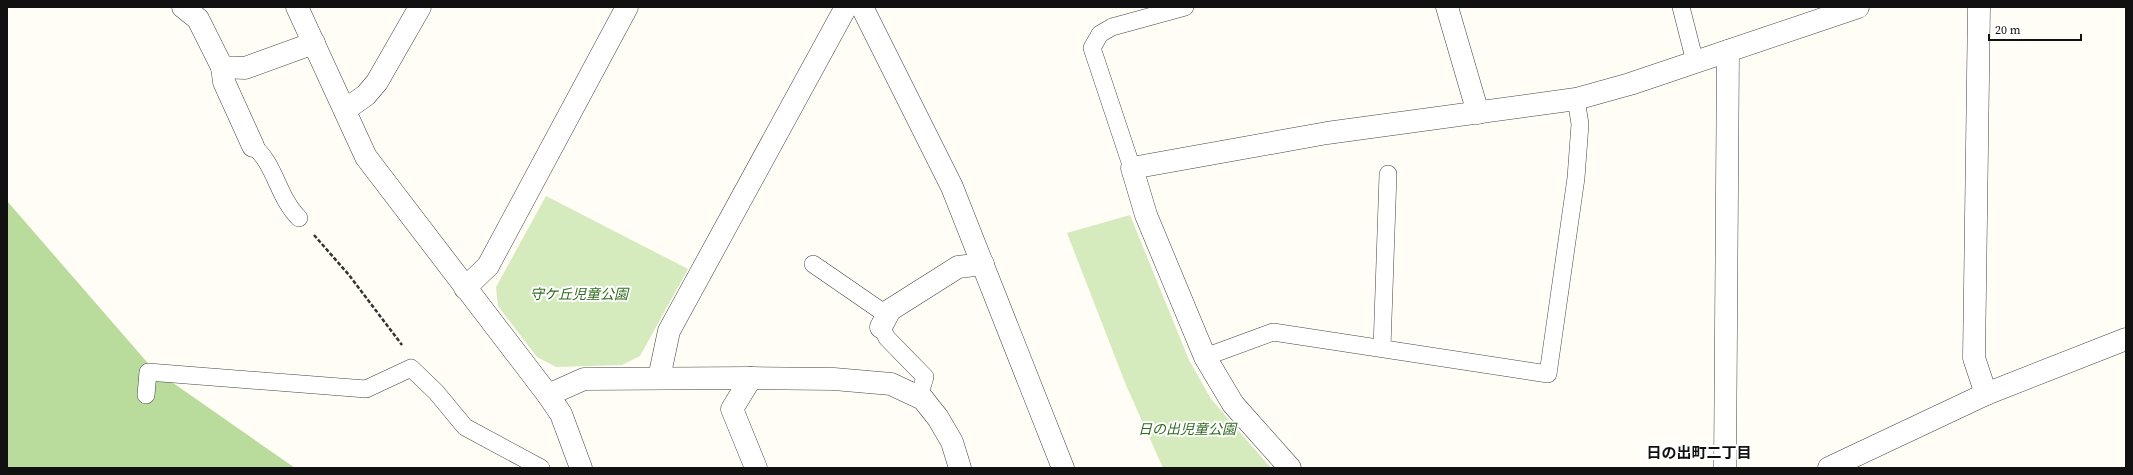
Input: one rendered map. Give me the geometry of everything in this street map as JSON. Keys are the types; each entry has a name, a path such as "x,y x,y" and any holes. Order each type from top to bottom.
{"street":[{"path":"183,7 198,19 222,67 224,82 253,146"},
{"path":"297,7 366,157 548,395 561,414 581,468"},
{"path":"345,110 366,96 377,82 420,7"},
{"path":"465,288 488,266 627,7"},
{"path":"659,378 669,331 846,7"},
{"path":"862,7 952,187 1063,468"},
{"path":"1447,7 1478,114"},
{"path":"1290,468 1233,404 1205,357 1146,215 1132,168 1327,133 1478,114 1576,99 1630,84 1858,7"},
{"path":"1979,7 1974,358 1986,394"},
{"path":"222,67 245,68 314,43"},
{"path":"1725,468 1728,51"},
{"path":"884,321 890,310 958,267 983,264"},
{"path":"1829,468 1986,394 2126,339"},
{"path":"548,395 584,379 751,378 871,381 892,384 919,396 938,418 952,442 960,468"},
{"path":"751,378 732,409 756,468"}],"lane":[{"path":"1132,168 1092,48 1100,34 1112,27 1185,7"},
{"path":"1681,7 1695,62"},
{"path":"1205,357 1273,332 1548,374 1576,178 1580,124 1576,99"},
{"path":"253,146 262,153 282,194 299,218"},
{"path":"1382,348 1388,174"},
{"path":"813,264 884,321 887,338 925,377 919,396"},
{"path":"146,395 148,372 366,389 411,368 436,392 465,427 541,468"}],"path":[{"path":"299,218 349,275 401,344 406,351 411,368"}],"green space":[{"name":"守ケ丘児童公園","path":"546,196 688,269 640,356 622,365 556,367 537,357 498,306 496,287"},
{"path":"7,201 153,369 295,468 7,468"},
{"name":"日の出児童公園","path":"1130,215 1189,360 1211,399 1271,468 1163,468 1126,385 1067,233"}],"district":[{"name":"日の出町二丁目","path":"1699,452"}]}
